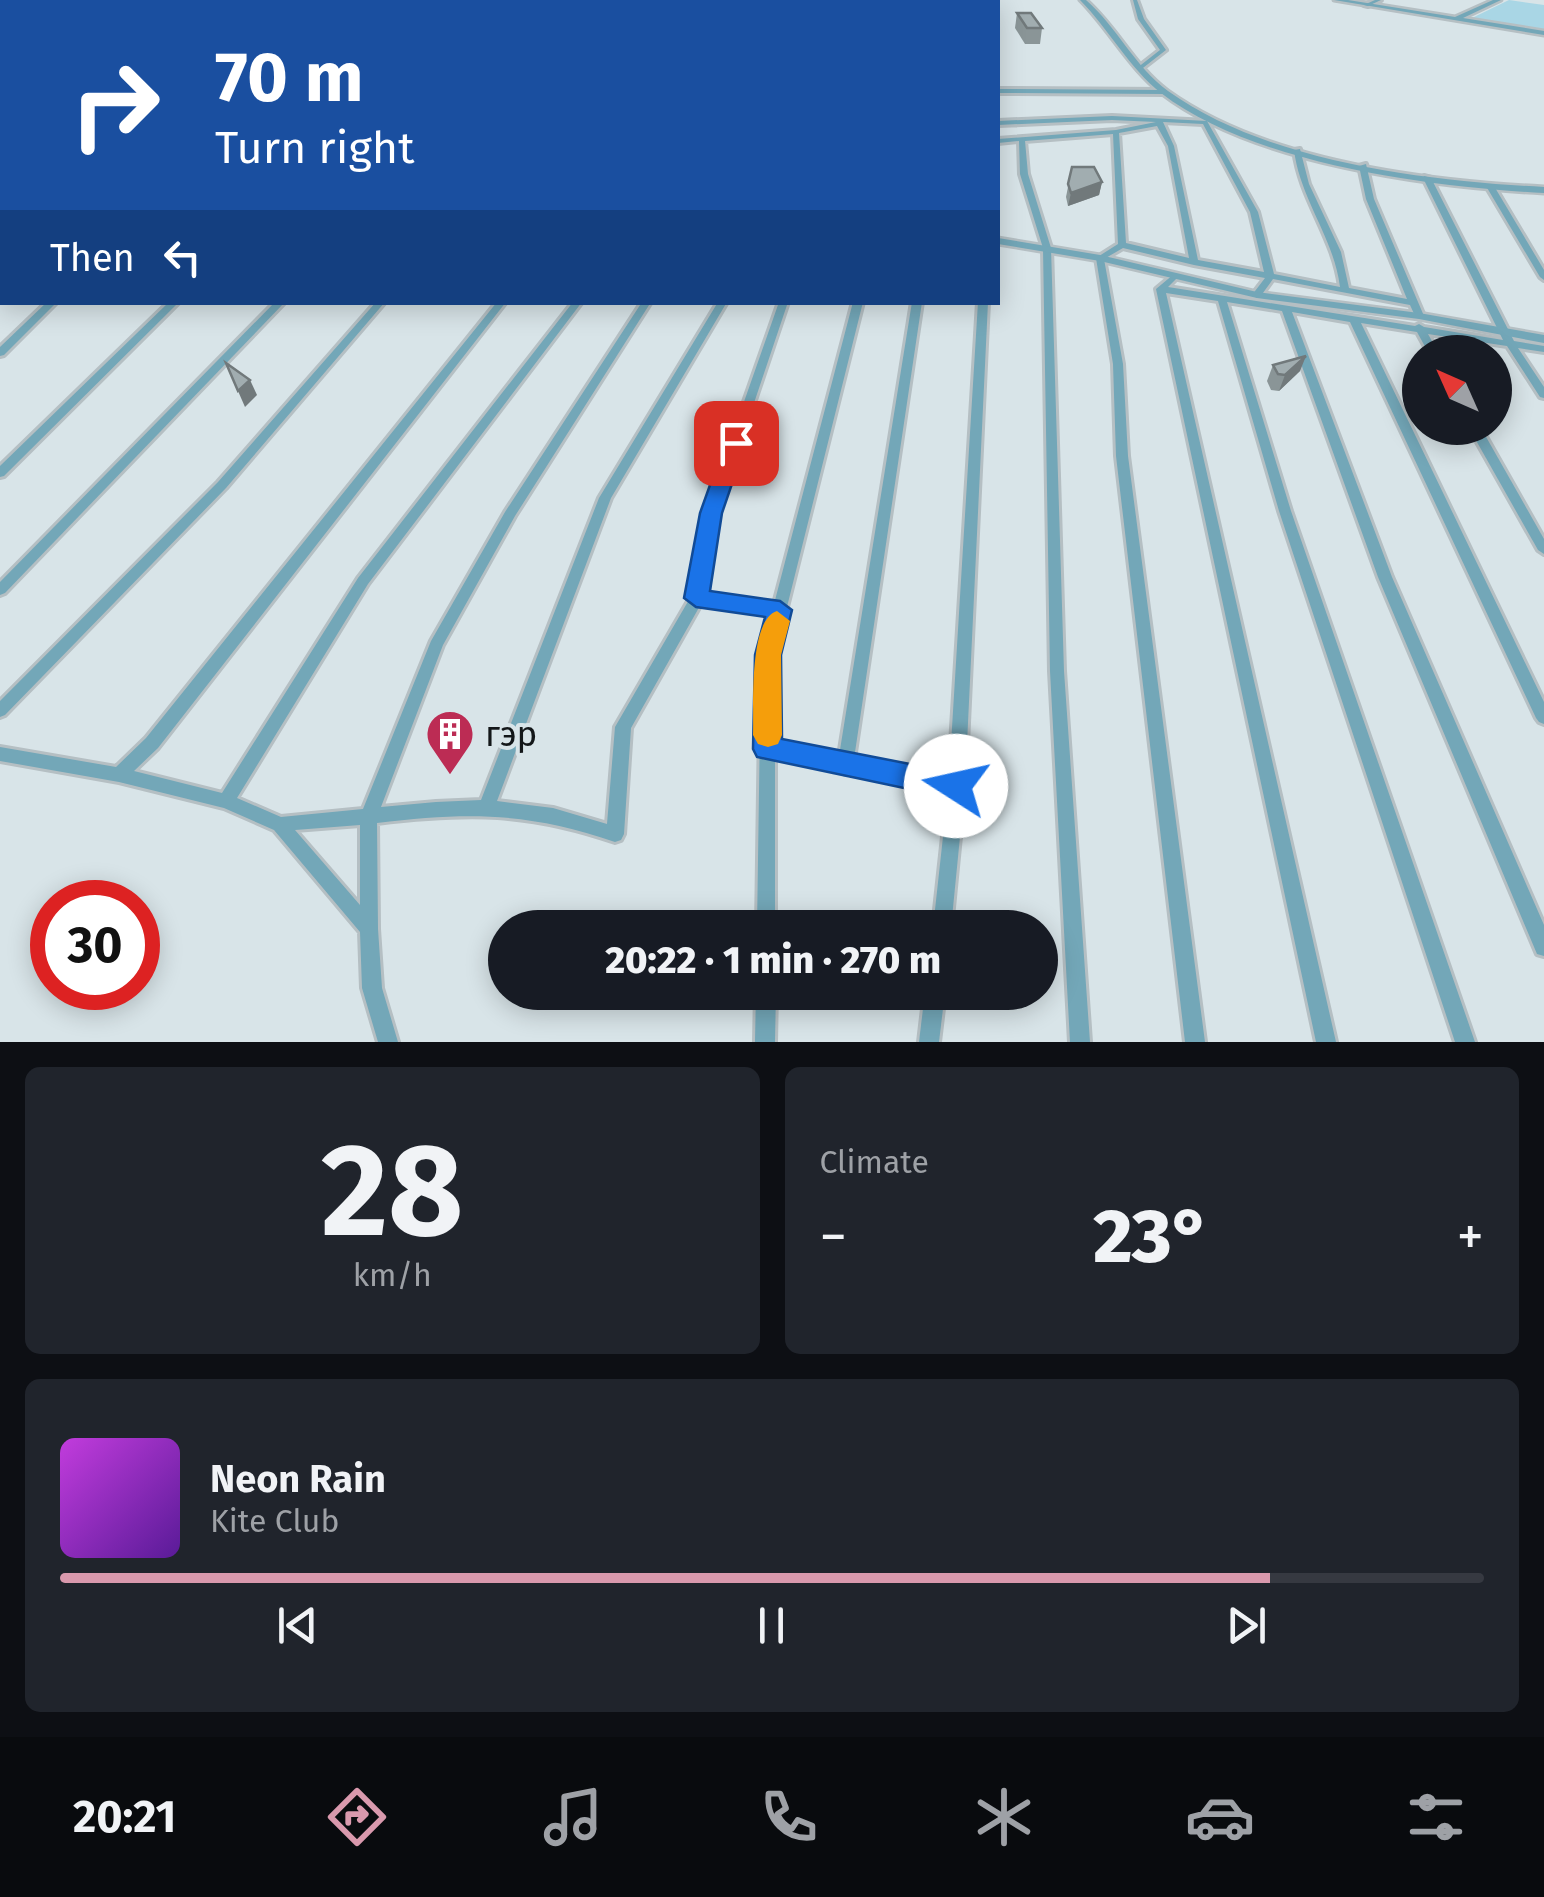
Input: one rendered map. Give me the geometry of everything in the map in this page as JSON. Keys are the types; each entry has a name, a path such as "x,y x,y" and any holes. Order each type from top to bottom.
{"street":[{"path":"1083,0 1100,14 1139,69 1205,122 1254,212 1270,277 1257,295"},
{"path":"1135,0 1142,19 1163,50 1139,69"},
{"path":"1336,0 1544,33"},
{"path":"1366,5 1379,0"},
{"path":"1456,19 1498,0"},
{"path":"1000,91 1164,92"},
{"path":"1000,141 1116,132 1159,122"},
{"path":"1159,122 1171,146 1194,262"},
{"path":"1000,123 1205,122 1363,166 1543,191"},
{"path":"1116,132 1122,245"},
{"path":"1022,140 1024,174 1047,248 1058,670 1080,1042"},
{"path":"1298,150 1298,172 1344,267 1345,289"},
{"path":"1363,166 1370,199 1425,335"},
{"path":"1428,178 1505,335"},
{"path":"1490,186 1544,277"},
{"path":"1000,241 1100,258 1257,295 1544,339"},
{"path":"1100,258 1122,245 1414,303"},
{"path":"1100,258 1118,364 1122,456 1195,1042"},
{"path":"1161,289 1174,277"},
{"path":"1161,289 1354,319 1419,321 1478,335"},
{"path":"1161,289 1326,1042"},
{"path":"1222,301 1291,530 1465,1042"},
{"path":"0,353 51,305"},
{"path":"0,473 172,305"},
{"path":"0,590 277,305"},
{"path":"0,711 222,485 378,305"},
{"path":"119,775 152,743 500,305"},
{"path":"226,802 364,581 576,305"},
{"path":"388,1042 372,988 368,816 436,645 510,515 645,305"},
{"path":"487,806 605,498 720,305"},
{"path":"280,826 418,808 487,806 562,814 615,834 623,727 696,598 711,513 783,305"},
{"path":"766,910 768,655 857,305"},
{"path":"845,766 917,305"},
{"path":"944,910 956,786 984,305"},
{"path":"1286,309 1385,577 1544,947"},
{"path":"1354,319 1544,718"},
{"path":"1512,343 1544,349"},
{"path":"1512,345 1544,395"},
{"path":"1485,445 1544,550"},
{"path":"696,598 780,610"},
{"path":"768,749 956,786"},
{"path":"0,754 119,775 226,802 280,826 369,929"},
{"path":"766,1010 766,1042"},
{"path":"930,1042 933,1010"}],"shaded area":[{"path":"1509,0 1544,5 1544,30 1470,19"}],"building":[{"path":"1017,13 1031,13 1042,28 1027,28"},
{"path":"1072,167 1094,167 1102,182 1071,193 1068,184"},
{"path":"1306,356 1285,375 1278,374 1273,365"},
{"path":"226,363 250,380 238,391"}],"slow traffic":[{"path":"768,735 768,655 777,621"}],"place":[{"name":"гэр","path":"450,776"}],"route":[{"path":"736,443 711,513 706,561 696,598 780,610 768,655 768,749 956,786"}]}
